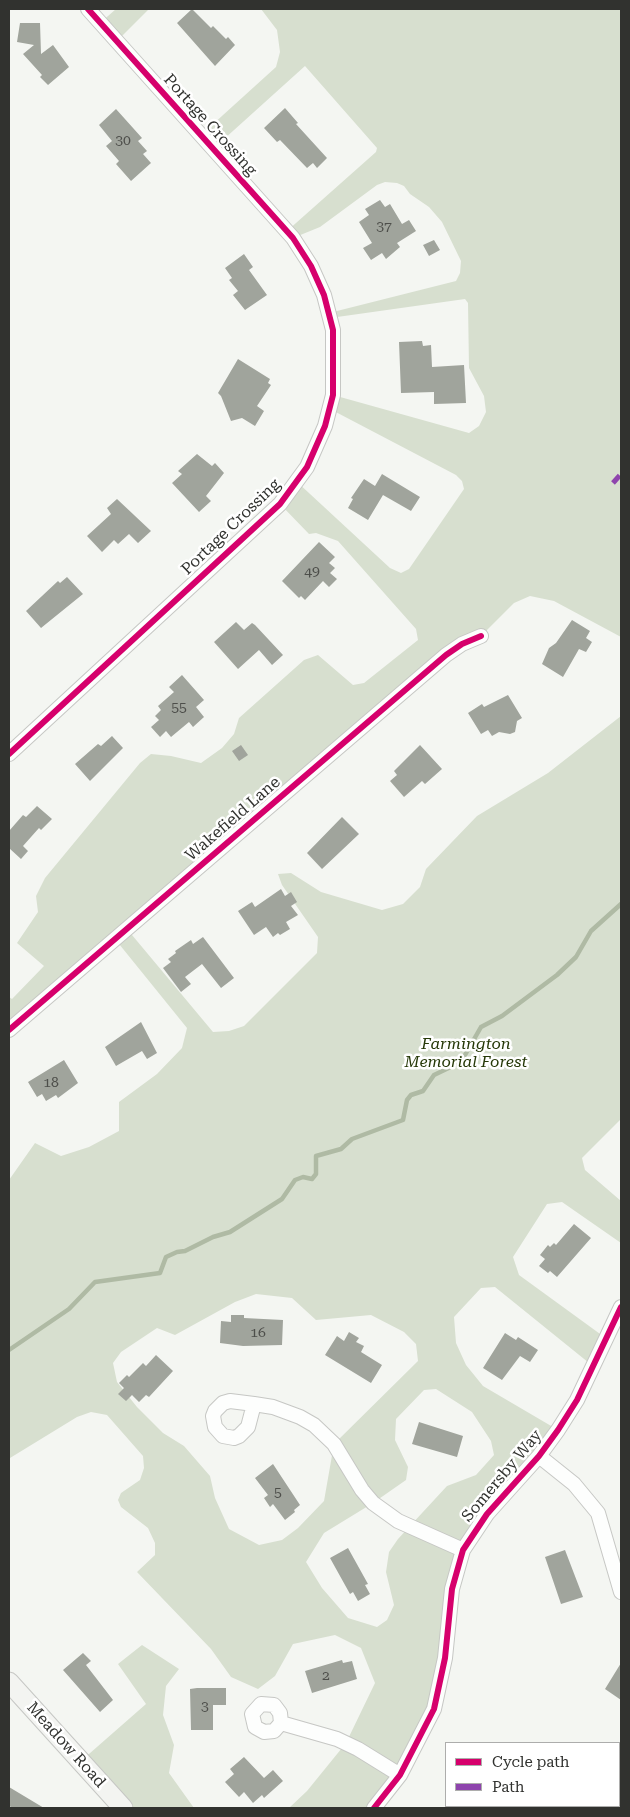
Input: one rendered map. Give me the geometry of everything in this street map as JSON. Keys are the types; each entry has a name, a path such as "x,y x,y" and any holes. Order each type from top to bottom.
{"street":[{"name":"Portage Crossing","path":"9,754 280,504 307,467 325,426 333,395 335,360 333,330 324,295 306,259 287,231 88,9"},
{"name":"Wakefield Lane","path":"9,1030 446,655 462,644 481,636"},
{"name":"Somersby Way","path":"374,1808 400,1775 426,1726 436,1700 445,1658 452,1588 463,1550 487,1514 539,1456 577,1400 621,1307"},
{"path":"254,1404 287,1410 314,1425 334,1444 362,1490 373,1504 398,1522 463,1550"},
{"path":"539,1456 574,1484 598,1513 621,1592"},
{"name":"Meadow Road","path":"9,1682 123,1808"},
{"path":"280,1723 337,1739 358,1749 400,1775"}],"green space":[{"path":"116,9 149,9 117,41 100,23"},
{"name":"Farmington Memorial Forest","path":"261,9 621,9 621,637 554,601 530,596 514,603 481,636 462,644 127,929 213,1032 229,1031 244,1026 317,953 318,937 282,885 278,874 291,873 321,892 382,910 403,904 420,887 426,869 477,816 548,773 621,716 621,1119 582,1158 585,1170 621,1201 621,1243 562,1202 547,1204 513,1257 519,1275 607,1339 594,1367 495,1287 481,1288 454,1317 456,1343 466,1365 483,1386 558,1430 463,1550 434,1709 374,1808 289,1808 307,1791 346,1743 375,1683 361,1648 335,1635 293,1644 275,1676 258,1689 231,1677 211,1649 137,1572 155,1555 155,1543 148,1528 121,1507 118,1500 121,1493 140,1480 144,1468 143,1456 107,1415 91,1412 77,1417 10,1458 9,1456 9,1180 35,1143 61,1156 89,1147 119,1131 119,1102 157,1074 182,1048 187,1028 115,939 9,1030 9,997 12,999 44,966 17,943 38,912 36,896 45,878 140,763 151,754 171,756 201,763 222,748 234,734 239,718 304,660 318,655 353,685 364,683 418,640 416,629 338,541 316,533 309,534 280,504 296,481 390,568 401,573 409,569 464,489 462,481 456,475 330,409 333,395 469,433 479,426 486,412 484,396 469,368 468,303 465,299 330,318 329,313 456,281 460,273 461,261 442,222 429,207 410,194 404,186 397,183 385,182 377,185 320,227 293,238 287,231 376,152 377,148 305,66 213,149 201,135 276,67 280,52 277,30","holes":["256,1294 292,1298 316,1320 371,1315 404,1332 416,1344 418,1361 334,1444 324,1501 298,1528 282,1540 259,1545 229,1529 215,1498 210,1476 184,1446 163,1433 137,1407 117,1382 113,1363 121,1352 157,1328 175,1335 235,1302","436,1389 472,1412 491,1441 494,1455 476,1475 447,1486 398,1539 389,1552 386,1572 394,1605 387,1620 377,1627 348,1618 322,1588 306,1562 324,1533 406,1480 408,1467 395,1440 396,1419 424,1390"]},
{"path":"142,1645 179,1669 166,1686 163,1715 174,1745 169,1773 194,1808 123,1808 81,1761 146,1704 118,1664"}],"building":[{"path":"192,9 211,28 213,26 235,45 215,66 177,23"},
{"path":"20,23 40,23 41,54 53,45 69,67 48,85 40,77 42,75 23,54 34,45 17,42"},
{"path":"285,108 298,123 296,124 327,158 317,168 313,163 307,168 280,140 277,142 264,128"},
{"path":"116,109 142,138 138,141 147,151 143,154 151,163 131,181 116,164 119,161 106,146 112,141 99,125"},
{"path":"380,200 385,207 390,204 402,224 409,220 416,231 397,243 400,247 386,259 382,253 371,260 363,248 372,243 359,222 369,215 365,209"},
{"path":"434,240 440,250 429,256 423,245"},
{"path":"244,254 253,267 249,270 267,295 245,310 233,295 238,291 229,280 232,278 225,268"},
{"path":"422,341 423,346 431,345 432,367 464,365 466,403 434,404 434,392 401,393 399,342"},
{"path":"238,359 270,379 268,383 271,385 257,406 264,411 255,426 242,418 231,421 218,393"},
{"path":"197,454 212,466 215,463 224,473 206,496 211,501 199,512 172,483 182,474 178,471"},
{"path":"382,474 420,497 411,511 383,495 368,520 348,508 353,499 351,498 364,479 375,486"},
{"path":"117,499 151,531 138,543 129,534 118,544 114,540 102,552 87,536 111,514 107,508"},
{"path":"319,542 335,557 329,563 335,568 330,573 337,579 329,587 323,581 305,600 301,596 299,598 282,581"},
{"path":"67,577 83,594 41,628 26,611 58,581 60,583"},
{"path":"572,620 590,631 586,638 592,642 586,652 579,649 563,677 542,664 549,648 556,643"},
{"path":"236,622 244,630 252,623 255,625 283,655 272,665 259,650 238,669 214,642"},
{"path":"182,675 204,700 196,707 204,717 193,727 189,722 171,737 166,731 160,737 151,727 159,720 155,716 161,710 158,706 174,692 169,687"},
{"path":"508,695 522,718 517,721 515,732 510,734 499,732 492,736 488,730 481,734 468,713 482,704 484,707"},
{"path":"112,736 123,748 90,781 75,764 98,744 101,746"},
{"path":"241,745 248,755 239,761 232,751"},
{"path":"420,745 442,769 425,784 422,781 404,797 390,781 397,775 394,771"},
{"path":"37,806 52,819 41,830 39,828 23,846 28,851 21,859 9,848 9,831 23,815 26,817"},
{"path":"342,817 359,834 322,869 307,853"},
{"path":"281,889 285,896 291,892 297,902 291,906 298,915 286,922 290,929 273,937 266,927 254,935 238,911 252,902 255,907"},
{"path":"203,937 234,978 221,988 202,964 185,977 191,984 181,992 163,968 171,962 168,959 176,953 175,951 191,940 193,944"},
{"path":"141,1022 157,1053 147,1059 142,1051 116,1066 105,1047"},
{"path":"64,1060 78,1083 58,1098 56,1095 46,1101 42,1094 37,1097 28,1082"},
{"path":"574,1224 591,1238 557,1277 539,1266 545,1259 540,1255 548,1245 550,1247 554,1243 556,1245"},
{"path":"231,1315 244,1315 244,1318 283,1320 282,1345 243,1346 220,1343 221,1321 231,1322"},
{"path":"349,1332 359,1338 356,1342 364,1346 361,1352 382,1365 371,1383 325,1355 337,1336 344,1341"},
{"path":"505,1333 516,1340 518,1337 538,1350 530,1362 520,1356 502,1380 483,1368"},
{"path":"156,1355 173,1371 149,1397 146,1395 139,1402 132,1395 126,1401 118,1394 124,1388 119,1383 127,1375 129,1377 143,1363 146,1366"},
{"path":"419,1422 463,1436 457,1457 412,1444"},
{"path":"273,1464 300,1505 285,1520 273,1504 270,1507 264,1498 268,1495 255,1478"},
{"path":"348,1548 368,1584 365,1585 370,1594 358,1601 353,1592 350,1594 330,1558"},
{"path":"565,1550 583,1597 561,1604 545,1557"},
{"path":"83,1653 91,1661 86,1665 113,1700 100,1712 63,1670"},
{"path":"342,1660 343,1663 352,1661 357,1679 312,1693 305,1671"},
{"path":"621,1663 621,1700 605,1689"},
{"path":"226,1688 226,1705 213,1705 213,1730 191,1730 190,1689"},
{"path":"244,1757 264,1778 273,1770 283,1781 264,1798 262,1795 253,1803 244,1792 239,1797 225,1782 234,1774 230,1769"},
{"path":"9,1787 44,1808 13,1808 9,1806"}],"waterway":[{"path":"9,1350 69,1309 95,1282 160,1273 166,1257 185,1251 213,1237 230,1232 282,1199 295,1180 303,1177 312,1179 316,1174 316,1156 341,1149 352,1139 403,1120 407,1100 411,1095 423,1091 434,1075 461,1062 481,1027 502,1016 557,975 576,957 591,931 621,904"}],"marked path":[{"path":"613,483 621,474"}],"cycle path":[{"path":"9,754 280,504 307,467 325,426 333,395 333,330 324,295 311,266 293,238 88,9"},
{"path":"9,1030 446,655 462,644 481,636"},
{"path":"374,1808 400,1775 434,1709 445,1658 452,1589 463,1550 487,1514 539,1456 558,1430 577,1400 621,1307"}]}
